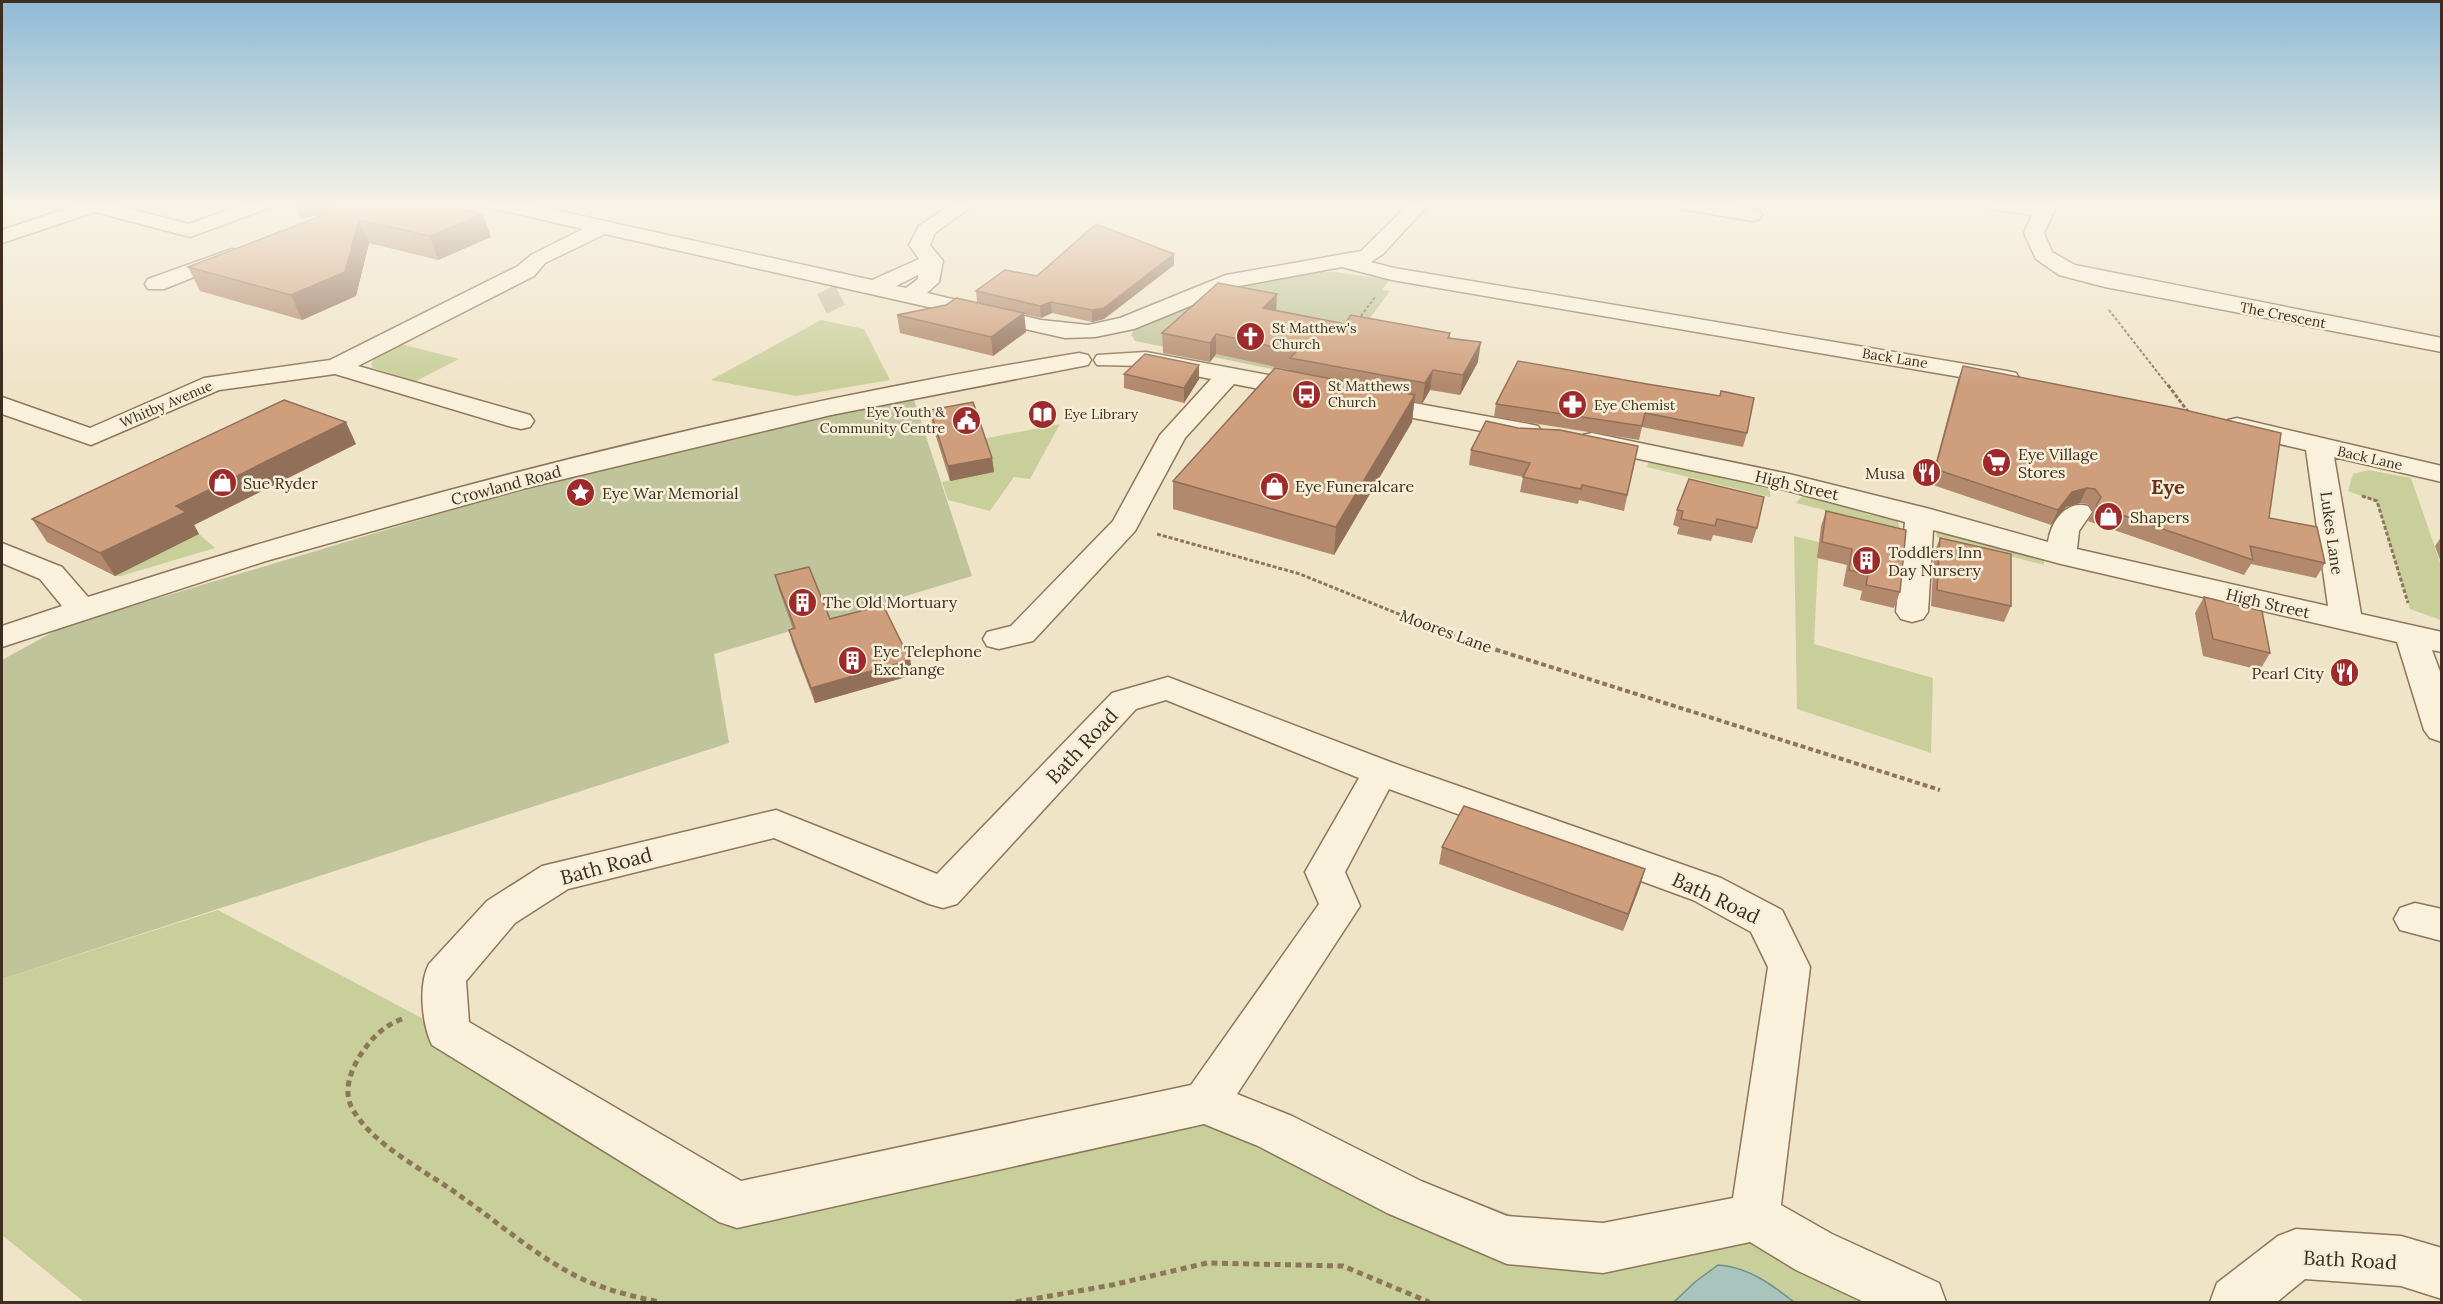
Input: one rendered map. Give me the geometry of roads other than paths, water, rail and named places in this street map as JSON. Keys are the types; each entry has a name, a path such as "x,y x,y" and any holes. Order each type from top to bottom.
{"street":[{"path":"156,284 209,264"},
{"name":"Whitby Avenue","path":"2,405 91,437 213,383 336,367 526,271 533,264"},
{"path":"767,264 1041,327 1065,331 1113,332 1126,346"},
{"path":"840,295 924,264"},
{"path":"910,296 928,282 931,264"},
{"path":"1041,327 1067,352 1126,346 1234,280 1327,264"},
{"name":"Back Lane","path":"1355,264 1392,274 1947,366 2028,382"},
{"name":"The Crescent","path":"2057,264 2067,270 2105,280 2442,345"},
{"path":"1067,352 1067,337 1090,330"},
{"name":"High Street","path":"1126,346 1227,376 1516,432 1563,435 1789,482 1920,515 2061,555 2346,621 2421,629"},
{"name":"Crowland Road","path":"2,637 361,516 810,412 1021,369 1067,352"},
{"name":"Whitby Avenue","path":"336,367 521,421"},
{"path":"999,639 1022,634 1125,525 1173,435 1227,376"},
{"name":"Back Lane","path":"2189,414 2442,474"},
{"name":"Lukes Lane","path":"2319,446 2346,621"},
{"path":"2061,555 2064,531 2078,512"},
{"path":"1912,612 1920,515"},
{"path":"2,552 51,573 81,609"},
{"path":"2421,629 2442,730"},
{"name":"Bath Road","path":"1205,1103 737,1205 448,1032 444,976 501,912 556,877 776,824 943,893 1124,701 1168,688 1380,772 1707,889 1767,921 1789,967 1755,1217"},
{"path":"1380,772 1325,872 1341,906 1205,1103 1275,1131 1404,1197 1507,1240 1603,1248 1755,1217 1814,1252 1920,1302"},
{"name":"Bath Road","path":"2236,1302 2296,1254 2401,1261 2442,1274"}],"water":[{"path":"1718,1265 1749,1273 1768,1283 1794,1302 1674,1302"}],"tunnel":[{"path":"822,304 840,295"}],"place":[{"name":"St Matthew's Church","path":"1251,336"},
{"name":"St Matthews Church","path":"1307,394"},
{"name":"Eye Chemist","path":"1573,405"},
{"name":"Eye Library","path":"1043,414"},
{"name":"Eye Youth & Community Centre","path":"966,420"},
{"name":"Eye Village Stores","path":"1997,463"},
{"name":"Musa","path":"1926,473"},
{"name":"Sue Ryder","path":"222,483"},
{"name":"Eye Funeralcare","path":"1274,486"},
{"name":"Eye War Memorial","path":"581,493"},
{"name":"Shapers","path":"2109,517"},
{"name":"Toddlers Inn Day Nursery","path":"1867,561"},
{"name":"The Old Mortuary","path":"802,602"},
{"name":"Eye Telephone Exchange","path":"852,660"},
{"name":"Pearl City","path":"2345,673"}],"district":[{"name":"Eye","path":"2168,487"}]}
